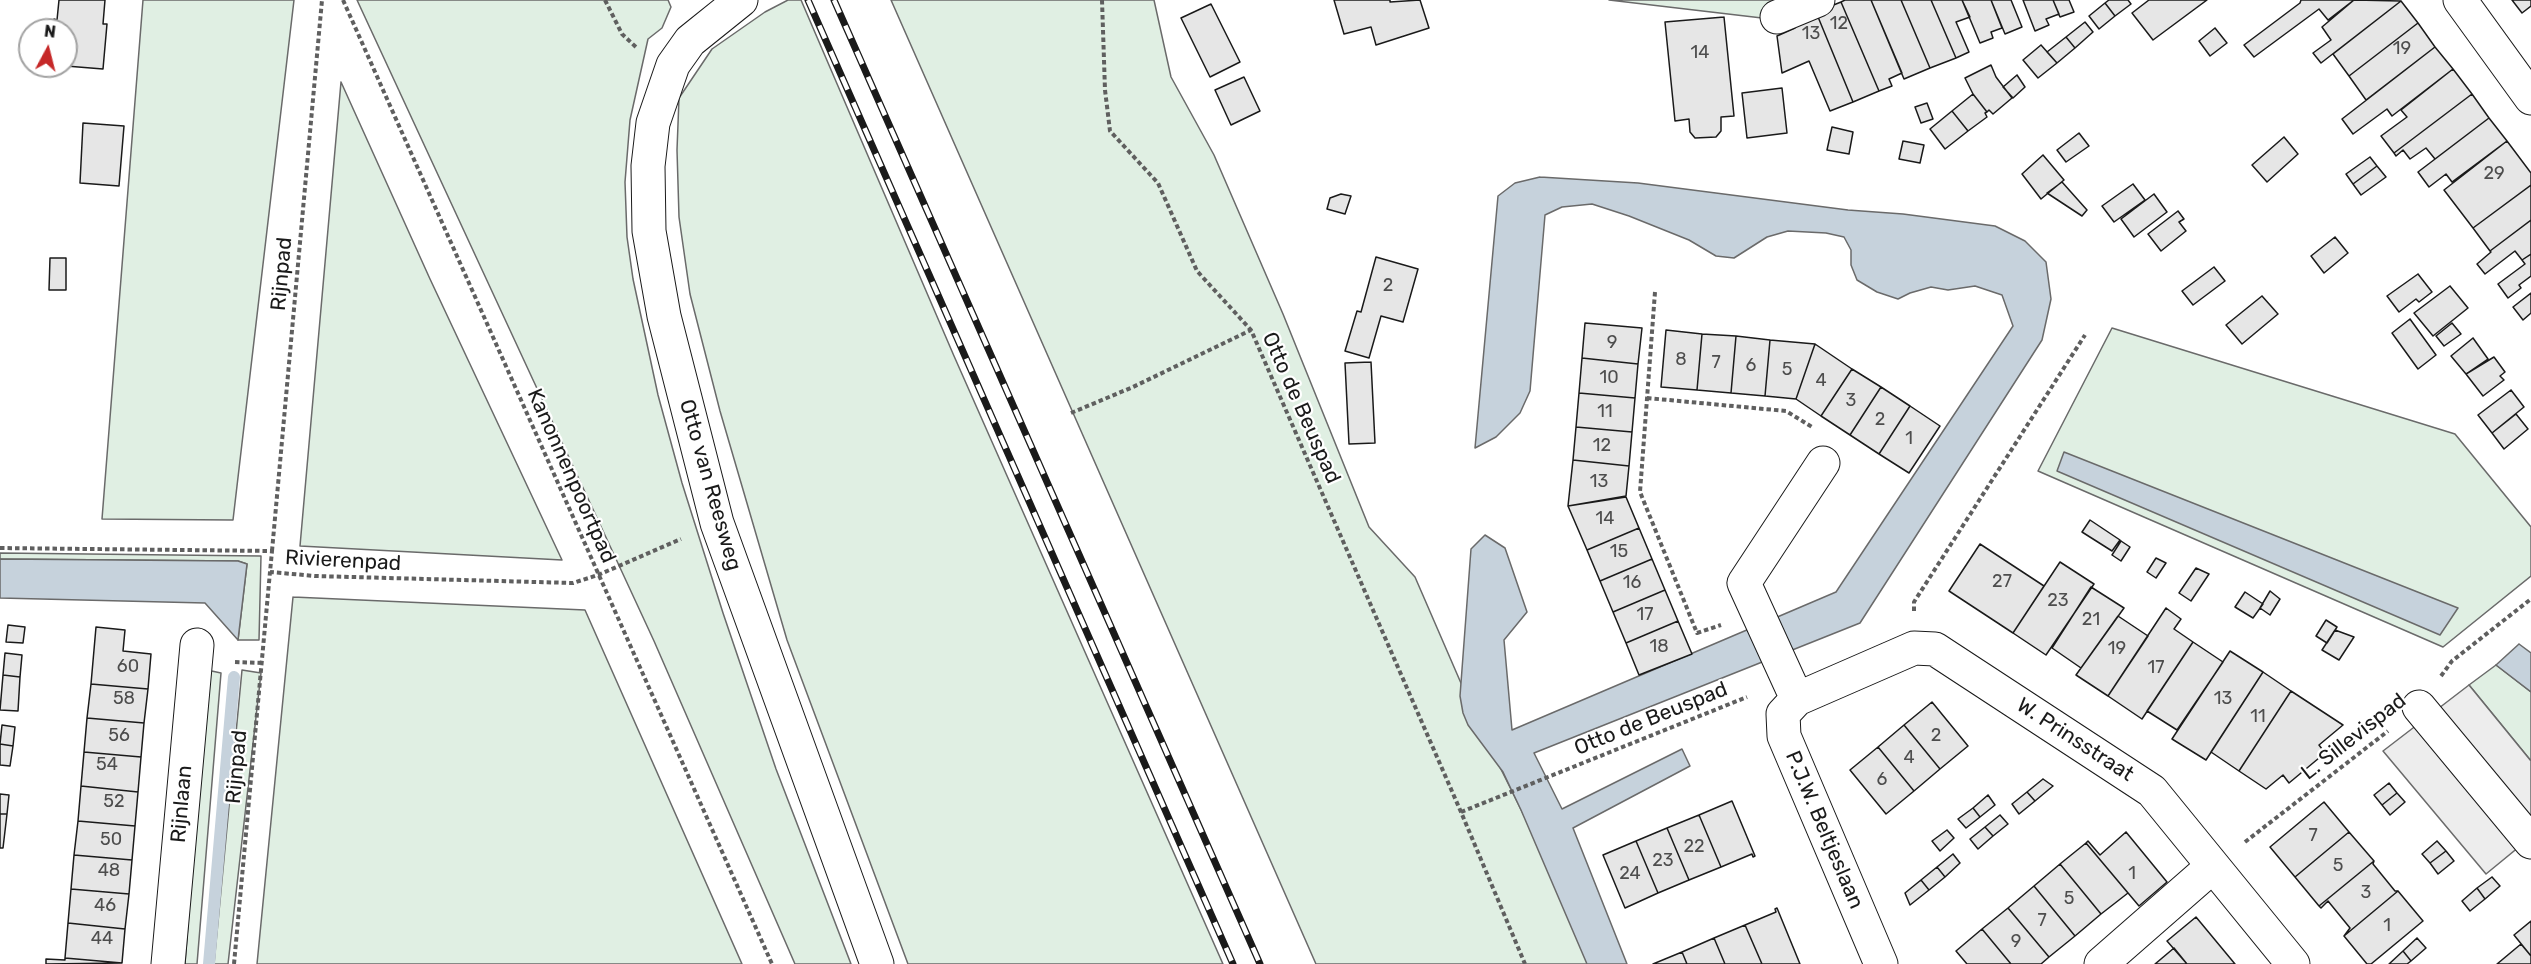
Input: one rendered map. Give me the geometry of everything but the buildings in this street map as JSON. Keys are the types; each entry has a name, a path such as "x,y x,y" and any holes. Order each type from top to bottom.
{"street":[{"path":"1777,17 1818,0"},
{"path":"2460,0 2531,98"},
{"name":"Otto van Reesweg","path":"727,4 690,41 673,65 653,123 648,166 649,231 664,316 717,523 877,964"},
{"name":"P.J.W. Beltjeslaan","path":"1823,463 1744,583 1784,668 1790,707 1784,736 1881,964"},
{"name":"Rijnlaan","path":"168,964 197,645"},
{"path":"1790,707 1914,648"},
{"name":"W. Prinsstraat","path":"1914,648 1935,649 2152,791 2293,964"},
{"path":"2419,707 2531,842"},
{"path":"2101,964 2213,866"}],"path":[{"name":"Rijnpad","path":"272,551 322,0"},
{"name":"Kanonnenpoortpad","path":"343,0 772,964"},
{"path":"604,0 622,34 642,53 673,65"},
{"name":"Otto de Beuspad","path":"1102,0 1105,90 1110,131 1158,183 1197,271 1251,330 1461,812 1524,964"},
{"path":"1655,292 1640,492 1697,633 1759,613"},
{"path":"1071,413 1133,387 1251,330"},
{"path":"1914,648 1914,602 2085,335"},
{"path":"1647,398 1786,411 1835,441 1823,463"},
{"name":"Rivierenpad","path":"0,548 272,551 270,572 573,583 598,575 717,523"},
{"name":"Rijnpad","path":"234,964 270,572"},
{"name":"L. Sillevispad","path":"2213,866 2419,707 2452,661 2531,599"},
{"name":"Otto de Beuspad","path":"1461,812 1749,696 1790,707"}],"green space":[{"path":"143,0 294,0 233,520 102,519"},
{"path":"357,0 668,0 671,7 662,28 648,39 630,120 625,182 627,237 633,279 658,395 682,483 723,613 776,769 851,964 795,964 654,641"},
{"path":"788,0 801,0 954,356 1223,964 908,964 787,640 720,411 690,294 679,217 677,150 679,98 712,49 765,12"},
{"path":"891,0 1154,0 1171,77 1214,155 1283,314 1369,527 1415,577 1480,727 1559,886 1593,964 1316,964"},
{"path":"1609,0 1783,0 1762,18"},
{"path":"341,82 430,279 562,560 300,546"},
{"path":"2112,328 2455,434 2531,527 2531,576 2443,647 2038,471"},
{"path":"0,553 261,556 259,640 238,640 247,564 238,561 0,559"},
{"path":"293,597 585,610 742,964 257,964"},
{"path":"2496,665 2531,692 2531,761 2469,685"},
{"path":"207,670 221,673 197,964 185,964"},
{"path":"242,670 261,673 228,964 214,964"}],"shaded area":[{"path":"1540,177 1638,183 1995,226 2025,241 2046,262 2051,299 2042,340 1860,623 1534,753 1562,809 1682,749 1690,766 1573,828 1627,964 1587,964 1503,772 1468,725 1463,713 1460,696 1471,549 1485,535 1505,548 1527,612 1504,640 1512,730 1836,592 2013,326 2002,295 1975,286 1948,290 1931,287 1898,299 1877,292 1857,280 1851,265 1851,250 1844,237 1826,233 1788,231 1767,237 1734,258 1716,256 1689,240 1592,204 1562,207 1545,215 1530,391 1520,413 1496,437 1475,448 1498,196 1515,183"},
{"path":"2064,452 2458,608 2440,635 2057,471"},
{"path":"0,559 238,561 247,564 238,640 205,603 0,598"},
{"path":"2519,644 2531,653 2531,692 2496,665"},
{"path":"2469,685 2531,761 2531,837 2486,874 2383,751"}],"waterway":[{"path":"209,964 234,677"}],"railway":[{"path":"808,0 1233,964"},
{"path":"834,0 1260,964"}]}
